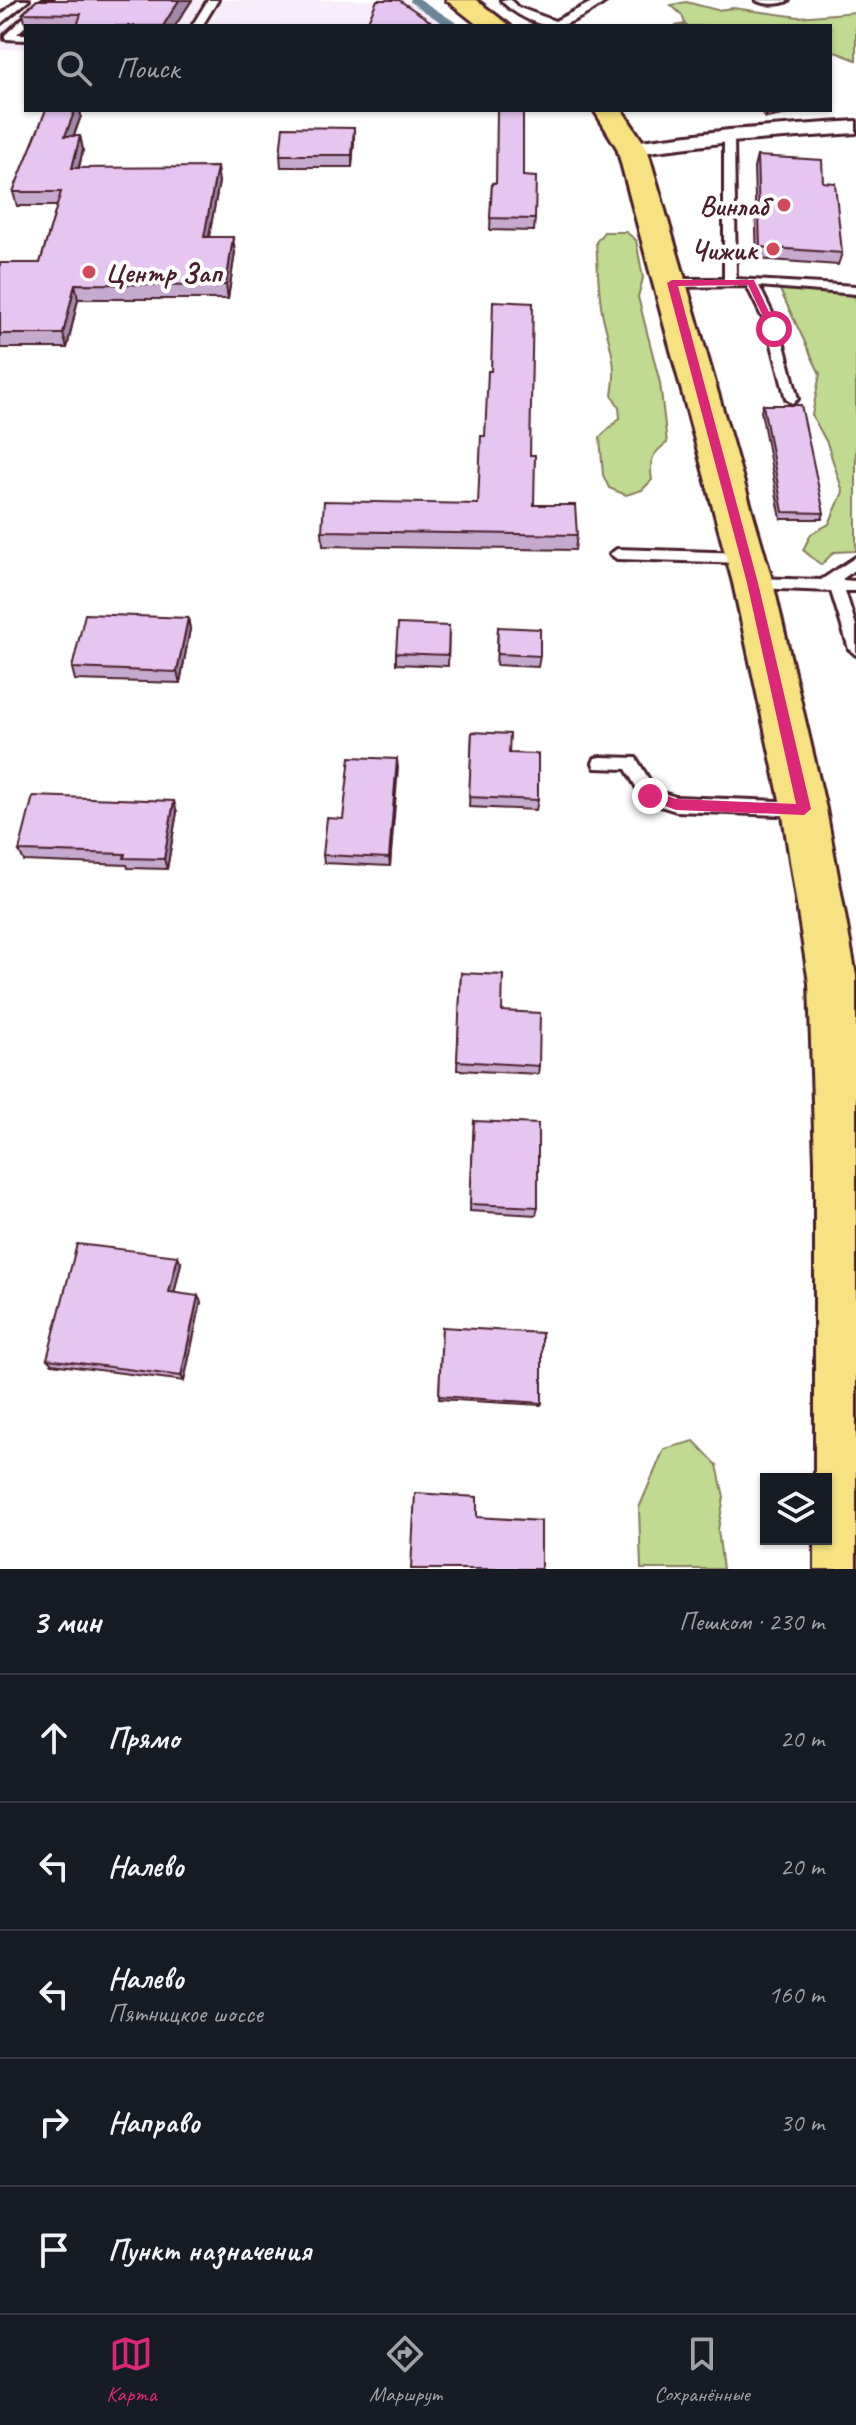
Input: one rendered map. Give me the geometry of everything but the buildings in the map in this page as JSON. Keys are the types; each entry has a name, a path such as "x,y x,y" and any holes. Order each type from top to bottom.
{"main road":[{"path":"459,0 494,24"},
{"path":"609,112 632,148 672,283 749,570 844,984 841,1161 850,1408 846,1569"}],"street":[{"path":"632,148 729,136 856,127"}],"lane":[{"path":"0,21 24,0"},
{"path":"24,37 8,37 48,0"},
{"path":"198,24 213,0"},
{"path":"506,0 514,9 550,24"},
{"path":"559,24 603,0"},
{"path":"761,0 784,0"},
{"path":"729,136 730,282"},
{"path":"751,282 774,329 792,399"},
{"path":"672,283 751,282 856,290"},
{"path":"617,554 749,570 830,585 856,586"},
{"path":"830,585 856,562"},
{"path":"830,585 856,649"},
{"path":"601,763 630,763 650,796 676,804 804,809"}],"shaded area":[{"path":"35,0 406,0 443,24 24,24 24,48 0,50 0,31"}],"green space":[{"path":"686,2 717,10 733,8 799,17 856,12 856,60 832,51 832,24 685,24 682,15 671,5"},
{"path":"604,232 626,232 636,240 643,278 638,297 660,383 667,443 652,458 652,480 642,490 626,495 609,488 603,475 600,437 620,418 619,407 612,395 614,365 599,289 596,242"},
{"path":"780,290 824,290 856,297 856,551 834,552 821,565 803,550 811,534 829,524 843,492 827,443 812,415 820,374"},
{"path":"694,1441 717,1465 724,1497 718,1530 723,1569 641,1569 639,1508 664,1449"}],"waterway":[{"path":"414,0 451,24"}],"place":[{"name":"Винлаб","path":"784,205"},
{"name":"Чижик","path":"773,249"},
{"name":"Центр Зап","path":"89,272"}],"route":[{"path":"650,796 676,804 804,809 753,583 672,283 751,282 774,329"}]}
